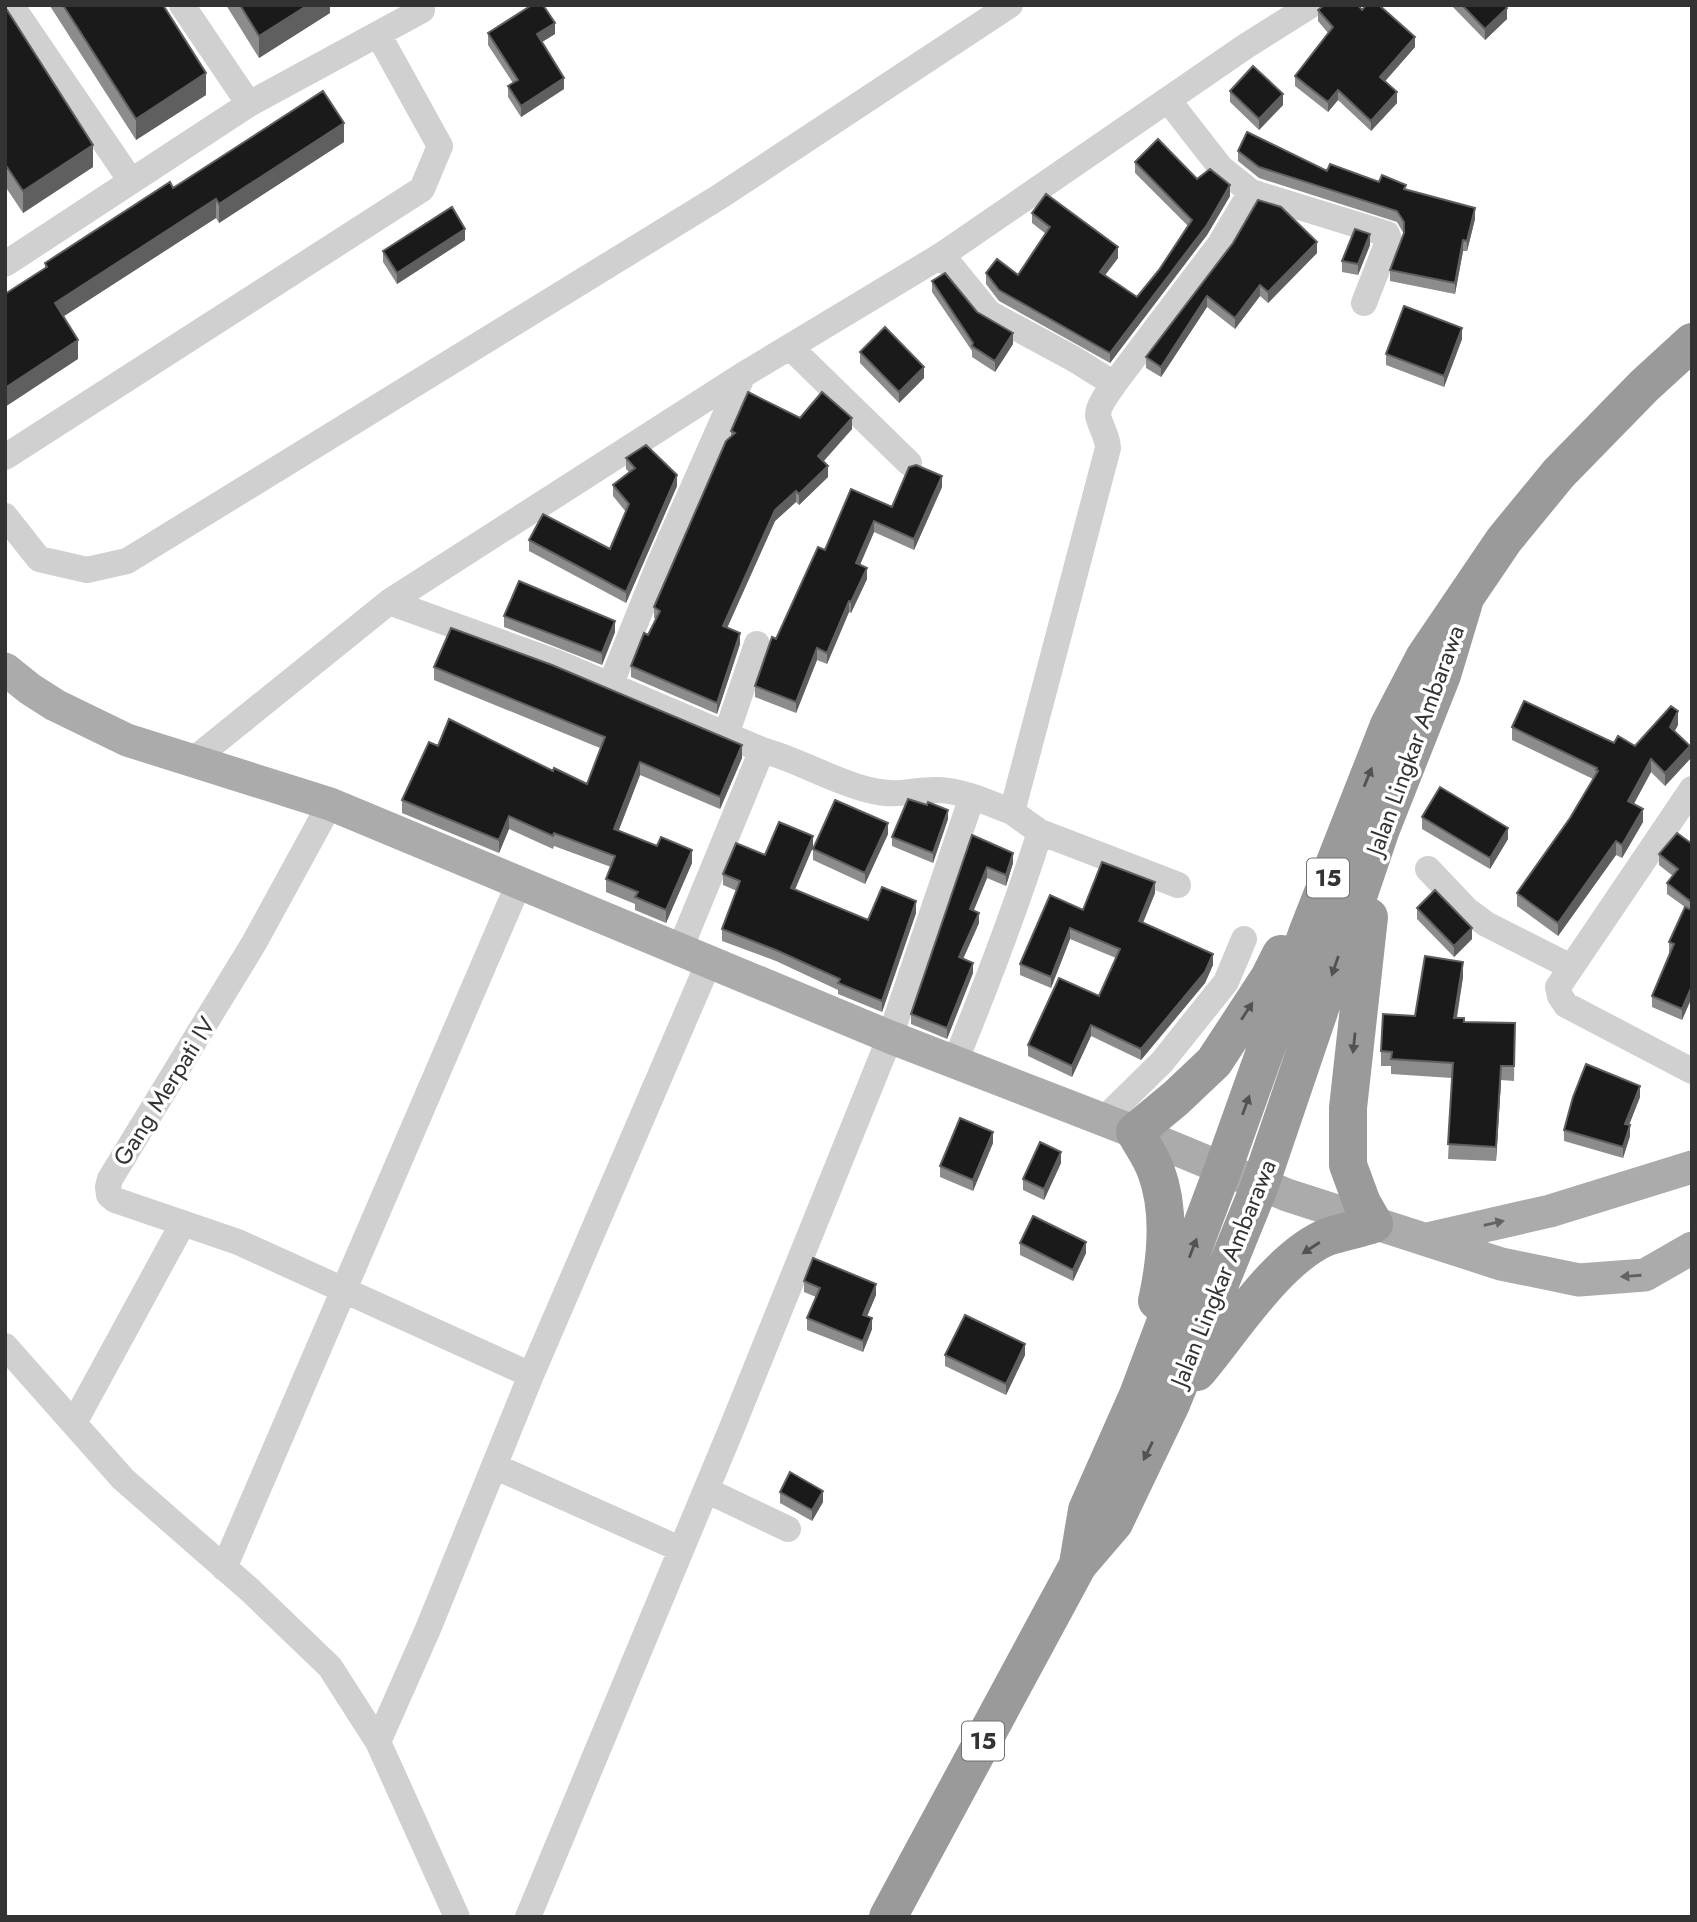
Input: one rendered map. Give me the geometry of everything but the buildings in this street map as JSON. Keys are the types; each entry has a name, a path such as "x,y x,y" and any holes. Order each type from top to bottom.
{"highway":[{"name":"Jalan Lingkar Ambarawa","path":"888,1917 1078,1565 1114,1523 1223,1169 1367,822 1443,675 1464,602 1504,540 1559,473 1644,386 1692,342"},
{"name":"Jalan Lingkar Ambarawa","path":"1154,1399 1260,1185 1367,822"},
{"path":"1154,1399 1166,1217 1156,1171 1119,1126 1214,1062 1367,822"},
{"path":"1154,1399 1294,1259 1326,1238 1374,1224 1362,1203 1348,1165 1348,1108 1361,975 1367,822"}],"main road":[{"path":"11,682 127,740 330,804 890,1037 1119,1126 1260,1185 1374,1224 1502,1264 1579,1280 1645,1275 1692,1248"},
{"path":"1427,1239 1550,1211 1692,1167"}],"street":[{"path":"182,5 249,104"},
{"path":"5,516 39,559 87,570 127,561 719,197 1010,5"},
{"path":"192,760 389,602 743,375 942,256 1311,5"},
{"path":"9,6 131,181"},
{"path":"8,256 131,181 249,104 424,7"},
{"path":"5,457 422,189 440,146 378,34"},
{"path":"1168,100 1220,168 1251,192 1387,234 1389,239 1364,303"},
{"path":"1012,812 1108,448 1107,436 1098,416 1100,408 1114,384 1220,244 1251,192"},
{"path":"942,256 989,313 1114,384"},
{"path":"790,347 909,463"},
{"path":"610,685 658,567 743,375"},
{"path":"389,602 558,663 849,784 892,795 936,790 954,791 1012,812 1040,832 1178,884"},
{"path":"726,735 757,644"},
{"path":"378,1742 428,1629 531,1375 694,956 762,750"},
{"path":"1692,789 1558,987 1566,1005 1692,1071"},
{"path":"528,1917 706,1490 890,1037 972,797"},
{"name":"Gang Merpati IV","path":"330,804 254,943 110,1179 109,1195 115,1200 238,1242 531,1375"},
{"path":"955,1062 996,960 1040,832"},
{"path":"1428,869 1467,910 1486,924 1571,967"},
{"path":"225,1568 519,883"},
{"path":"1119,1126 1162,1062 1226,982 1244,939"},
{"path":"74,1423 183,1223"},
{"path":"5,1346 123,1479 225,1568 330,1667 378,1742 457,1917"},
{"path":"494,1466 680,1549"},
{"path":"706,1490 788,1529"}]}
